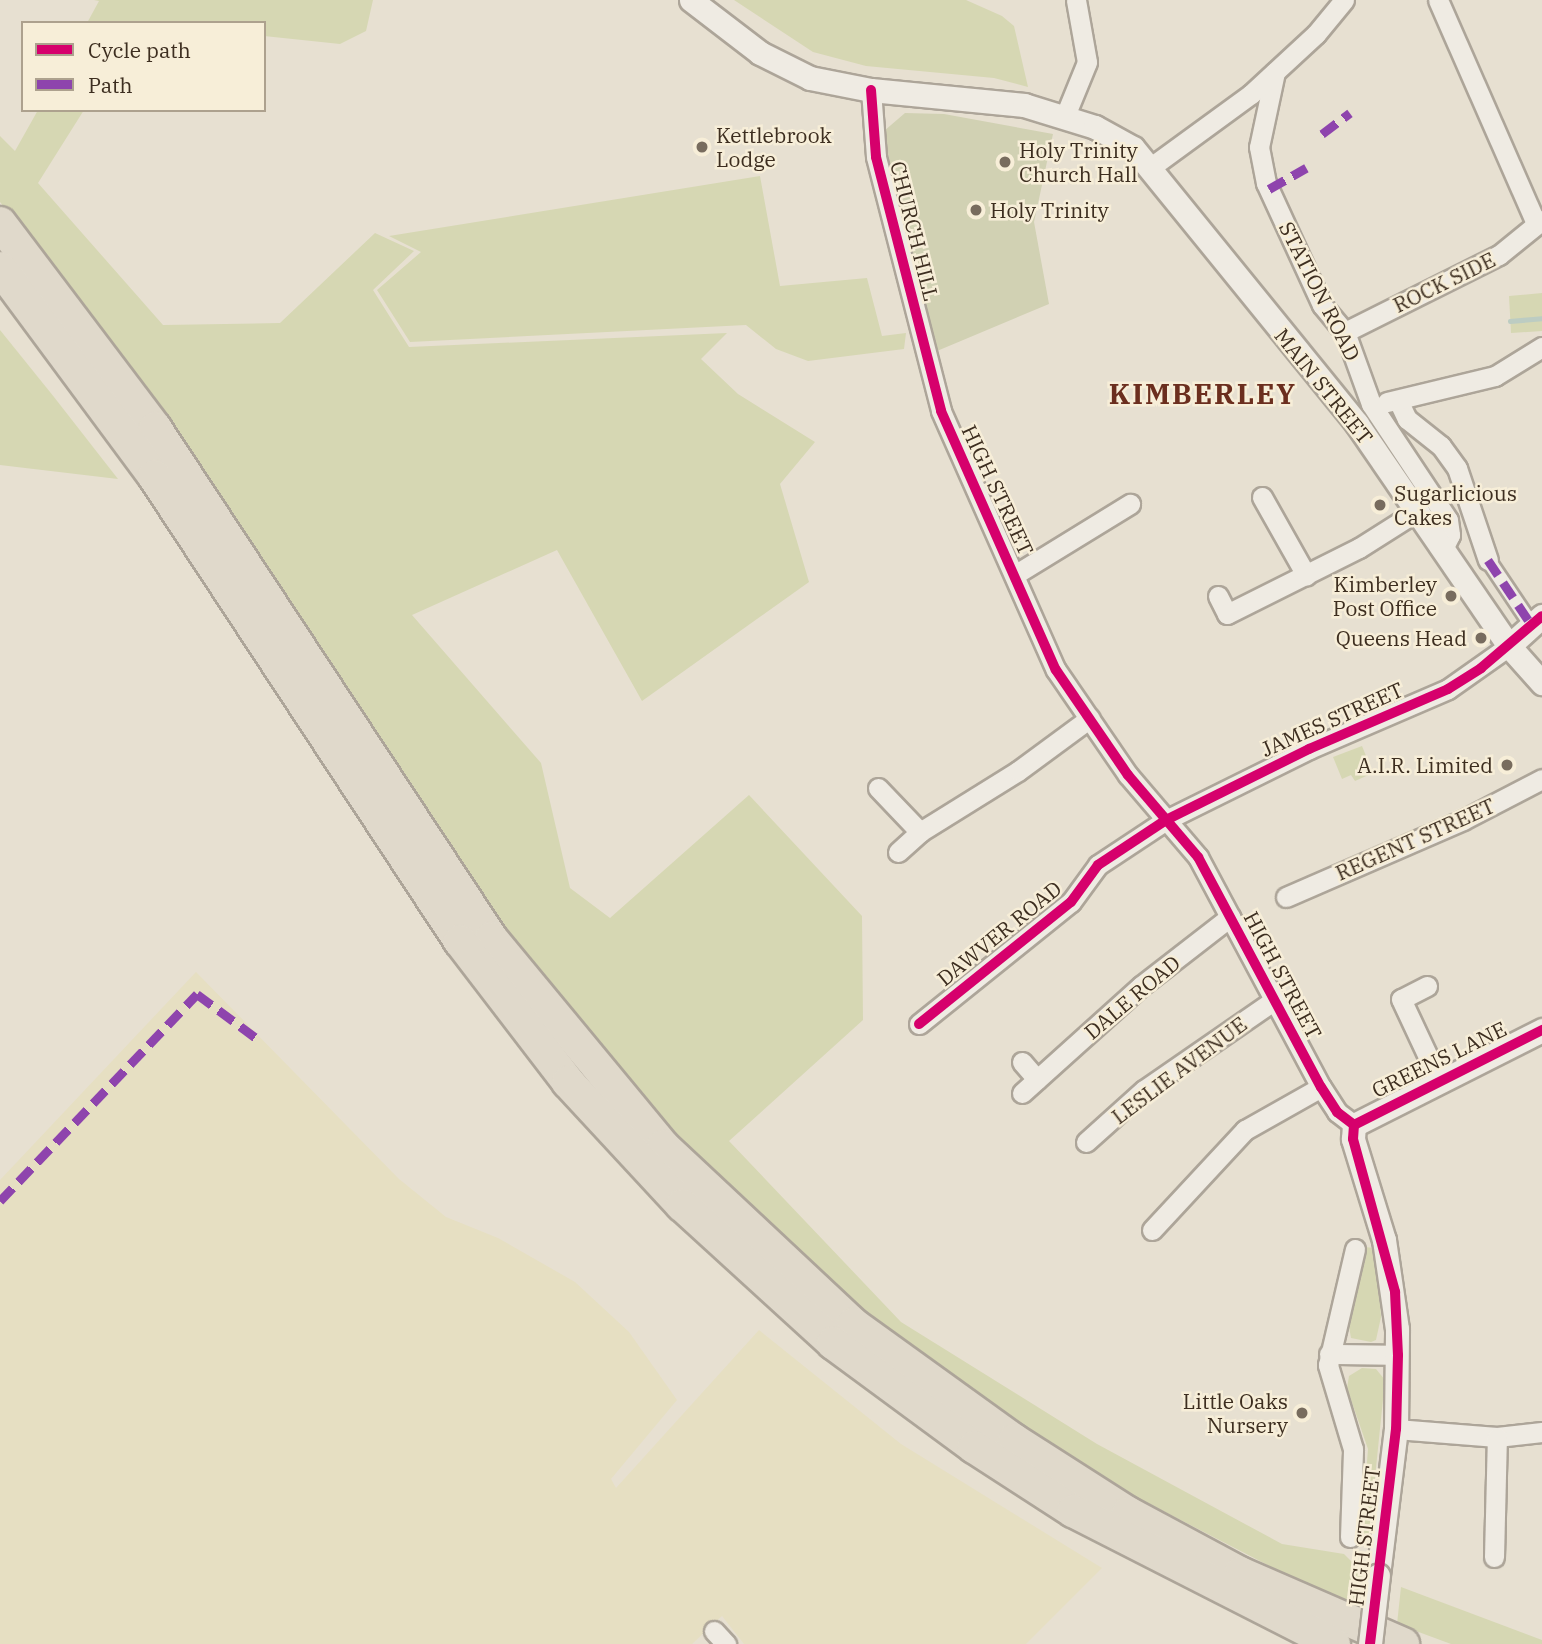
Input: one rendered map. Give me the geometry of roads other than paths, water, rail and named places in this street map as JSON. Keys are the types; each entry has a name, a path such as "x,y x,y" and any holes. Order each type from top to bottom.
{"highway":[{"path":"0,223 155,428 491,938 663,1146 853,1324 1014,1440 1128,1513 1240,1573 1403,1644"},
{"path":"0,268 146,464 460,941 568,1082 682,1206 833,1343 974,1447 1073,1511 1334,1644"}],"street":[{"name":"MAIN STREET","path":"691,0 760,53 797,73 871,90 980,99 1065,116 1116,137 1151,167 1357,424 1419,510 1508,646 1542,683"},
{"path":"1065,116 1087,62 1076,0"},
{"path":"1151,167 1275,72 1316,34 1343,0"},
{"path":"1438,0 1539,222"},
{"name":"STATION ROAD","path":"1275,72 1258,161 1312,285 1345,332 1371,404 1448,520 1450,535 1444,547"},
{"name":"CHURCH HILL","path":"871,90 877,157 932,380"},
{"name":"ROCK SIDE","path":"1345,332 1499,255 1539,222"},
{"path":"1371,404 1495,376 1542,347"},
{"name":"HIGH STREET","path":"932,380 959,452 1016,573 1056,670 1166,820 1198,857 1321,1087 1337,1112 1354,1125 1353,1139 1384,1240 1395,1292 1398,1355 1396,1429 1370,1644"},
{"path":"1398,400 1407,419 1441,446 1457,468 1488,560 1536,620 1508,646"},
{"path":"1262,497 1306,575"},
{"path":"1016,573 1130,504"},
{"path":"1218,596 1227,614 1264,598 1419,510"},
{"name":"JAMES STREET","path":"1166,820 1308,749 1448,689 1508,646"},
{"path":"898,852 920,832 1018,771 1090,718"},
{"name":"REGENT STREET","path":"1286,897 1462,820 1542,779"},
{"path":"878,788 920,832"},
{"name":"DAWVER ROAD","path":"919,1024 1071,902 1098,865 1166,820"},
{"name":"DALE ROAD","path":"1022,1093 1141,986 1230,917"},
{"path":"1427,986 1401,999 1439,1080"},
{"name":"LESLIE AVENUE","path":"1086,1142 1144,1090 1273,1001"},
{"name":"GREENS LANE","path":"1354,1125 1542,1030"},
{"path":"1022,1062 1037,1079"},
{"path":"1152,1230 1159,1208 1245,1130 1321,1087"},
{"name":"HIGH STREET","path":"1350,1537 1353,1449 1336,1401 1329,1354 1355,1250"},
{"path":"1329,1354 1398,1355"},
{"path":"1396,1429 1497,1437 1542,1432"},
{"path":"1494,1557 1497,1437"}],"waterway":[{"path":"1510,321 1542,318"}],"place":[{"name":"Kettlebrook Lodge","path":"702,147"},
{"name":"Holy Trinity Church Hall","path":"1005,162"},
{"name":"Holy Trinity","path":"976,210"},
{"name":"Sugarlicious Cakes","path":"1380,505"},
{"name":"Kimberley Post Office","path":"1451,596"},
{"name":"Queens Head","path":"1481,638"},
{"name":"A.I.R. Limited","path":"1507,765"},
{"name":"Little Oaks Nursery","path":"1302,1413"}],"district":[{"name":"KIMBERLEY","path":"1203,394"}]}
